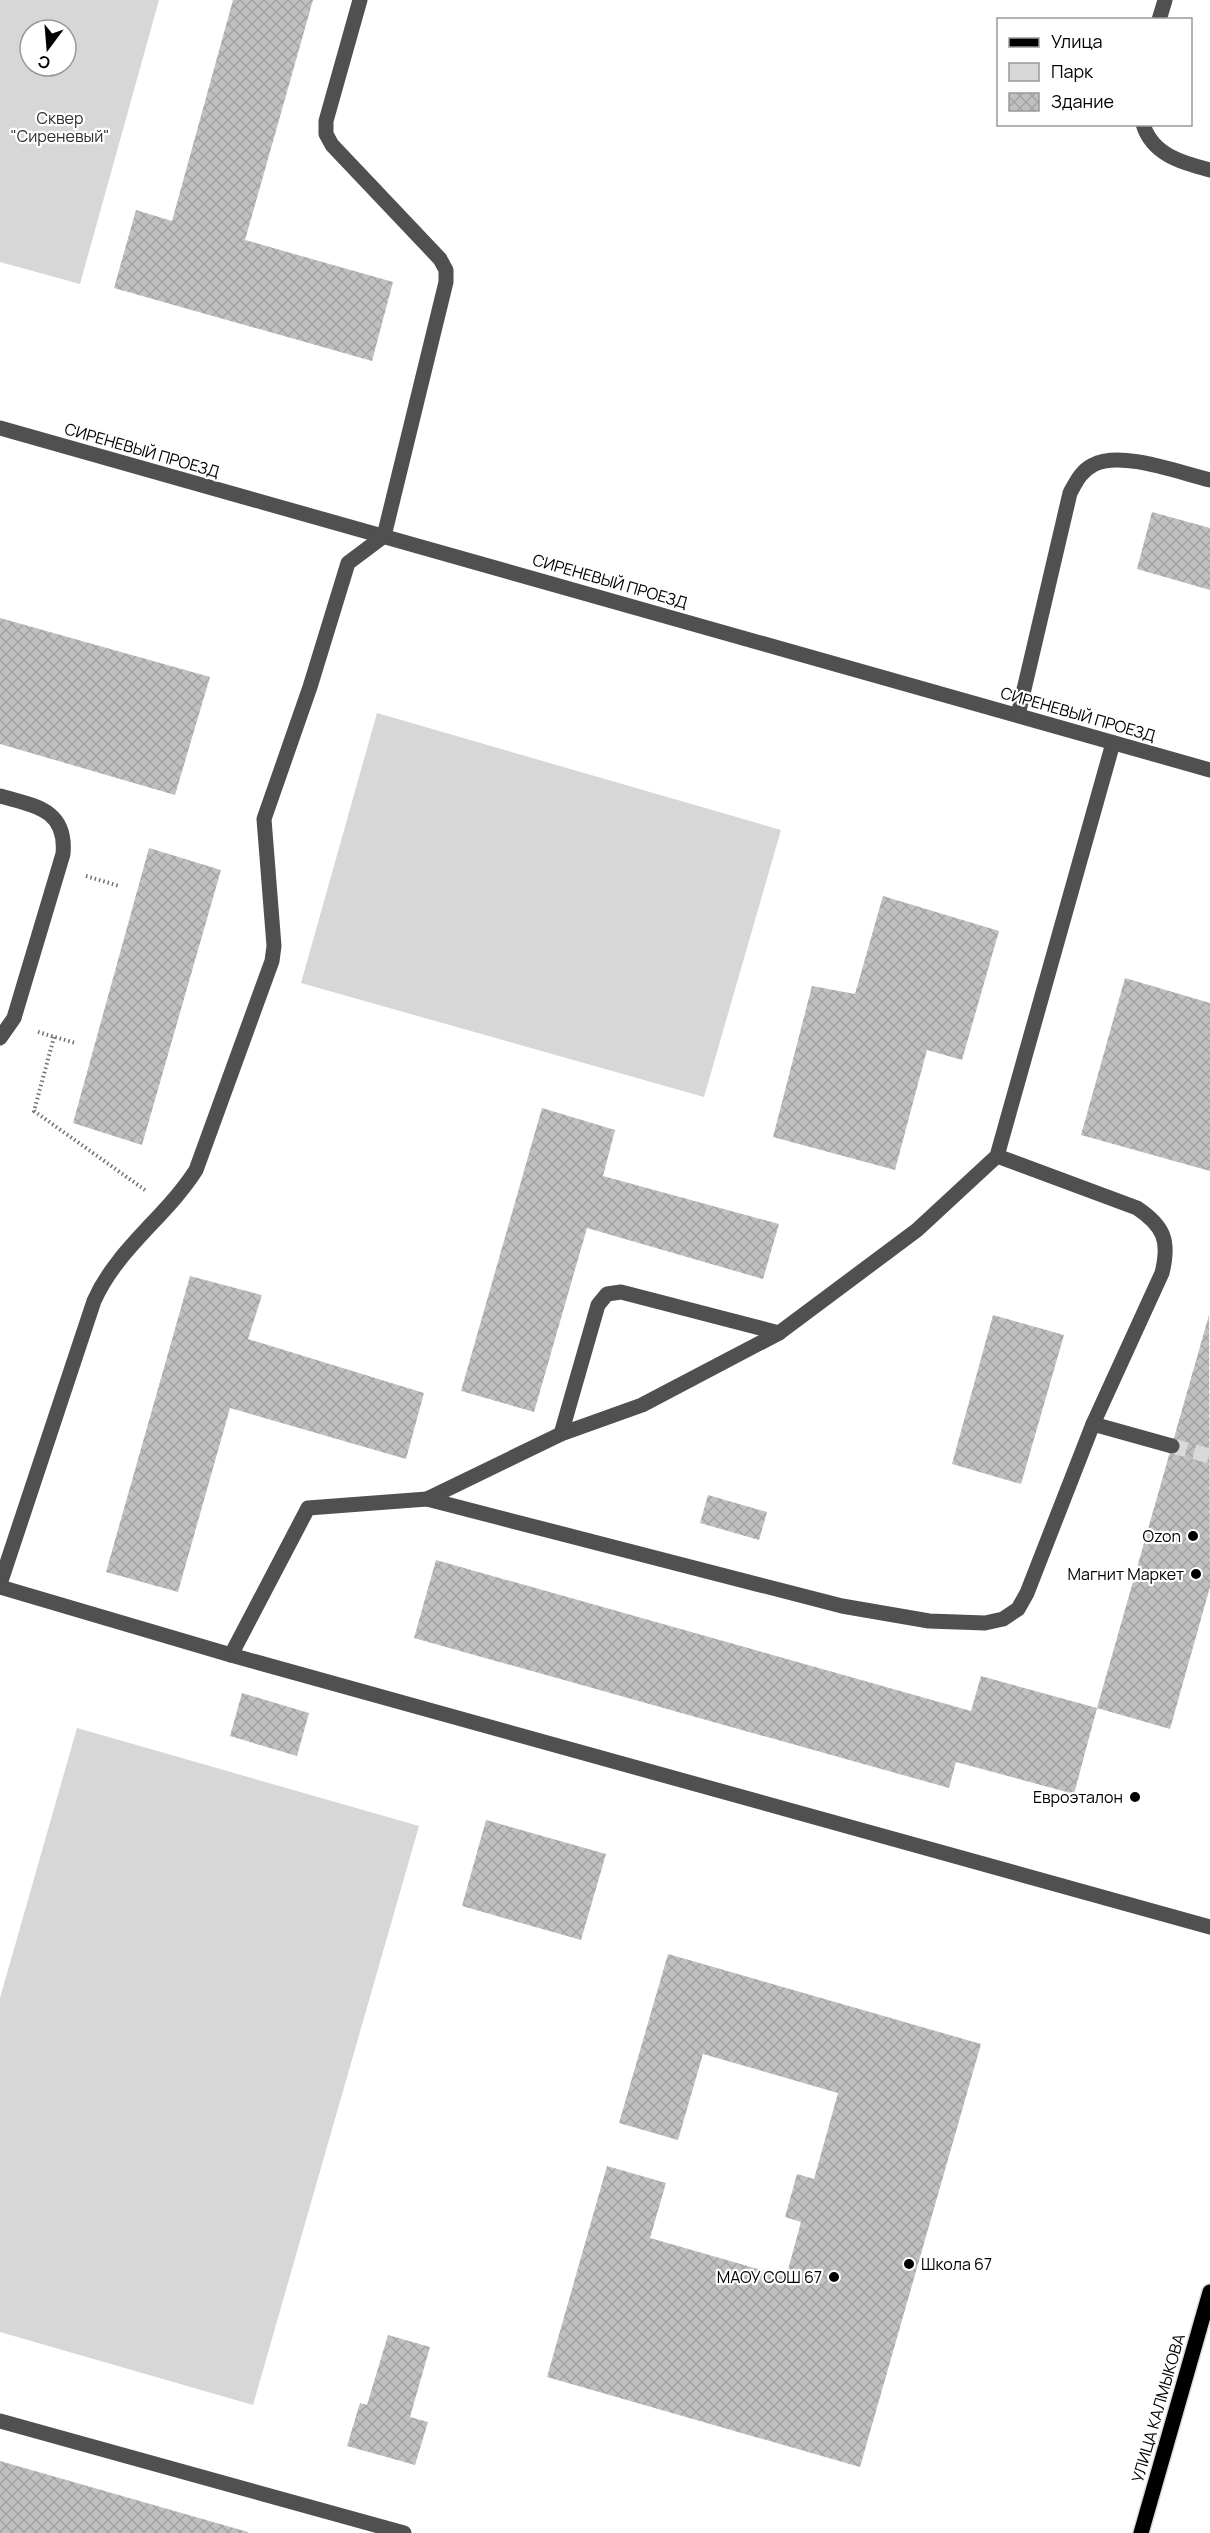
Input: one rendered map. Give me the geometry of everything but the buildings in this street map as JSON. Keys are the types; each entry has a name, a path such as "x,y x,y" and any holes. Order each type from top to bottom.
{"main road":[{"name":"УЛИЦА КАЛМЫКОВА","path":"1141,2533 1210,2292"}],"street":[{"path":"360,0 326,121 326,134 332,145 440,259 447,276 384,536 348,563 310,687 267,811 264,827 274,946 272,961 196,1170 182,1192 116,1263 103,1281 0,1586 231,1655 1210,1927"},
{"path":"1160,18 1165,0"},
{"path":"1144,126 1146,133 1161,151 1182,162 1210,170"},
{"name":"СИРЕНЕВЫЙ ПРОЕЗД","path":"0,428 1210,770"},
{"path":"1018,716 1070,493 1078,477 1092,465 1108,459 1127,460 1210,480"},
{"path":"427,1499 561,1434 642,1405 778,1333 917,1230 997,1156 1113,742"},
{"path":"0,796 50,813 60,825 64,839 61,861 11,1024 0,1038"},
{"path":"231,1655 308,1508 427,1499 842,1606 929,1620 985,1623 1003,1619 1018,1609 1027,1593 1093,1424 1162,1273 1167,1254 1164,1236 1153,1219 1137,1208 997,1156"},
{"path":"561,1434 598,1305 607,1294 621,1292 778,1333"},
{"path":"1093,1424 1172,1446"},
{"path":"0,2421 352,2526 404,2533"}],"path":[{"path":"11,1024 75,1043"},
{"path":"54,1037 34,1111 168,1206"}],"green space":[{"name":"Сквер \"Сиреневый\"","path":"0,0 159,0 80,284 0,262"},
{"path":"377,713 781,830 704,1097 301,983"},
{"path":"77,1728 419,1826 253,2405 0,2332 0,1998"}],"tunnel":[{"path":"1172,1446 1210,1456"}],"place":[{"name":"Ozon","path":"1193,1536"},
{"name":"Магнит Маркет","path":"1196,1574"},
{"name":"Евроэталон","path":"1135,1797"},
{"name":"Школа 67","path":"909,2264"},
{"name":"МАОУ СОШ 67","path":"834,2277"}]}
